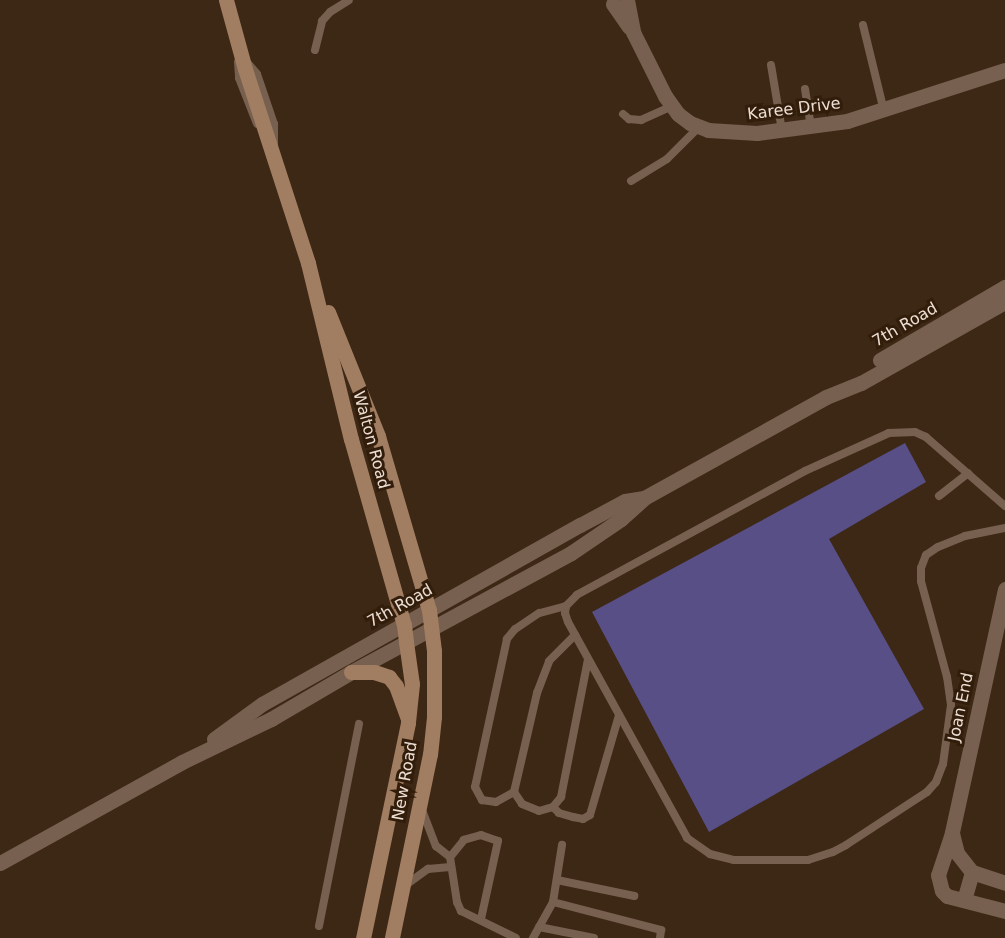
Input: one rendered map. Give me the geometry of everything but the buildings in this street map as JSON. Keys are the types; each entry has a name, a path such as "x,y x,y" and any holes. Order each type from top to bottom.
{"main road":[{"name":"Walton Road","path":"216,0 242,62 308,263 351,439 404,625 406,642"},
{"name":"Walton Road","path":"226,0 242,62"},
{"name":"Walton Road","path":"308,263 378,436 429,610 432,629"},
{"name":"New Road","path":"392,938 421,802 434,717 432,629"},
{"name":"New Road","path":"363,938 408,723 412,684 406,642"},
{"path":"351,672 381,673 393,681 408,723"}],"street":[{"name":"Karee Drive","path":"616,1 647,63 678,114 699,127 730,133 782,131 812,127 884,111 960,83 1005,70"},
{"name":"7th Road","path":"0,863 182,762 271,719 351,672 570,553 621,519 644,498 826,397 865,369 1005,287"},
{"name":"7th Road","path":"826,397 861,383 1005,302"},
{"name":"7th Road","path":"182,762 262,704 625,501 644,498"},
{"name":"Joan End","path":"964,900 947,896 938,883 943,856 952,833 1005,589"},
{"path":"952,833 957,853 972,872 1005,883"},
{"path":"972,872 964,900 1005,911"}],"lane":[{"path":"315,50 322,21 330,12 349,0"},
{"path":"863,25 884,111"},
{"path":"771,65 782,131"},
{"path":"805,89 812,127"},
{"path":"623,114 629,119 641,120 672,106"},
{"path":"631,181 667,159 699,127"},
{"path":"514,792 496,802 482,800 475,787 507,639 515,628 539,613 566,606 577,595 805,471 889,433 915,432 926,437 1005,506"},
{"path":"939,496 968,473"},
{"path":"566,606 568,622 687,838 695,846 710,854 734,860 808,860 833,852 927,792 936,782 943,764 951,705 948,677 921,581 921,568 926,555 938,547 965,536 1005,528"},
{"path":"575,635 549,661 537,693 514,792 522,804 539,811 553,807 561,797 588,660"},
{"path":"553,807 559,813 573,817 583,819 590,815 619,716"},
{"path":"319,926 359,724"},
{"path":"421,802 436,846 450,857"},
{"path":"481,920 498,841 474,835 464,840 450,857 454,893 461,911 516,938"},
{"path":"533,938 553,902 562,844"},
{"path":"403,888 428,869 450,867"},
{"path":"557,880 634,896"},
{"path":"553,902 661,930 660,938"},
{"path":"539,927 594,938"}]}
